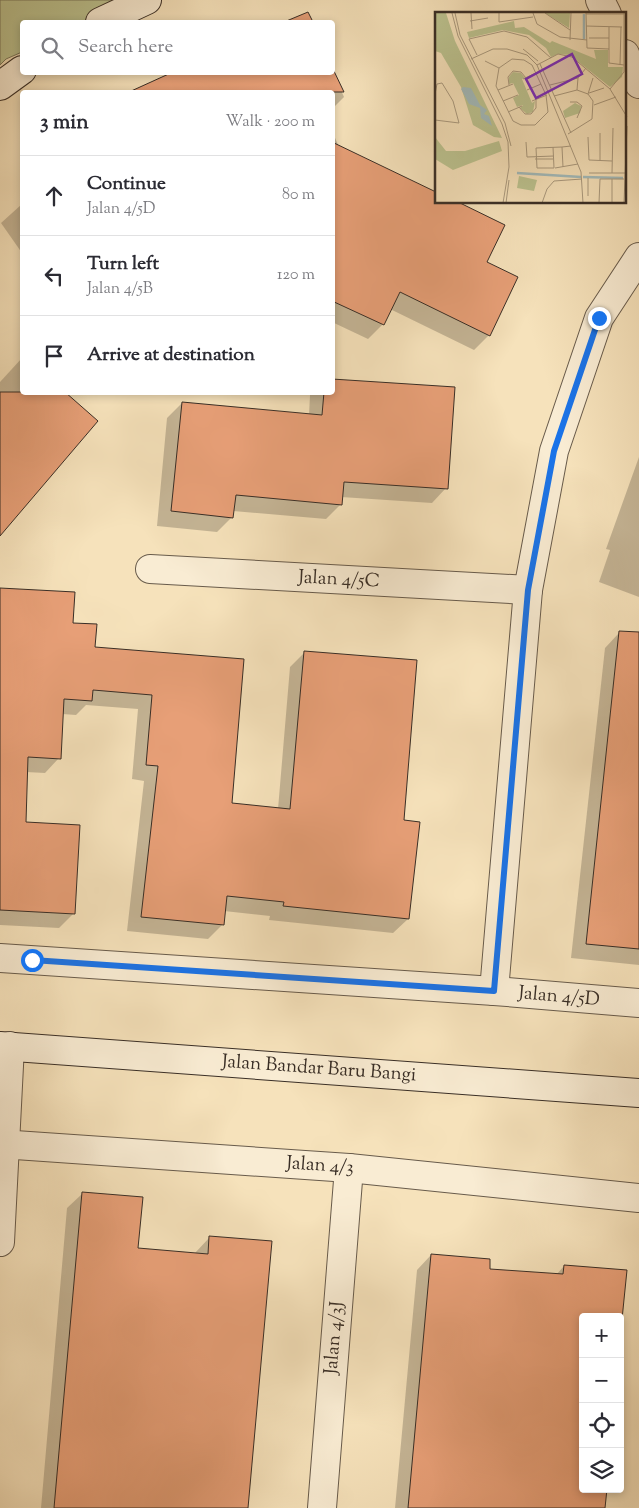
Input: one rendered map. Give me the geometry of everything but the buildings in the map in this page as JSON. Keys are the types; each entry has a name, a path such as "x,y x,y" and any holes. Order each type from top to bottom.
{"street":[{"path":"104,20 147,0"},
{"path":"600,0 606,12"},
{"path":"626,56 639,84"},
{"path":"0,86 20,71"},
{"path":"494,991 528,590 554,451 599,318 639,258"},
{"name":"Jalan 4/5C","path":"150,569 528,590"},
{"name":"Jalan 4/5D","path":"0,958 494,991 639,1003"},
{"path":"0,1242 5,1046"},
{"name":"Jalan Bandar Baru Bangi","path":"5,1046 639,1093"},
{"name":"Jalan 4/3","path":"3,1144 349,1168 639,1198"},
{"name":"Jalan 4/3J","path":"322,1508 349,1168"}],"green space":[{"path":"0,0 149,0 100,20 20,20 20,53 6,59 0,65"}],"route":[{"path":"32,960 494,991 528,590 554,451 599,318"}]}
